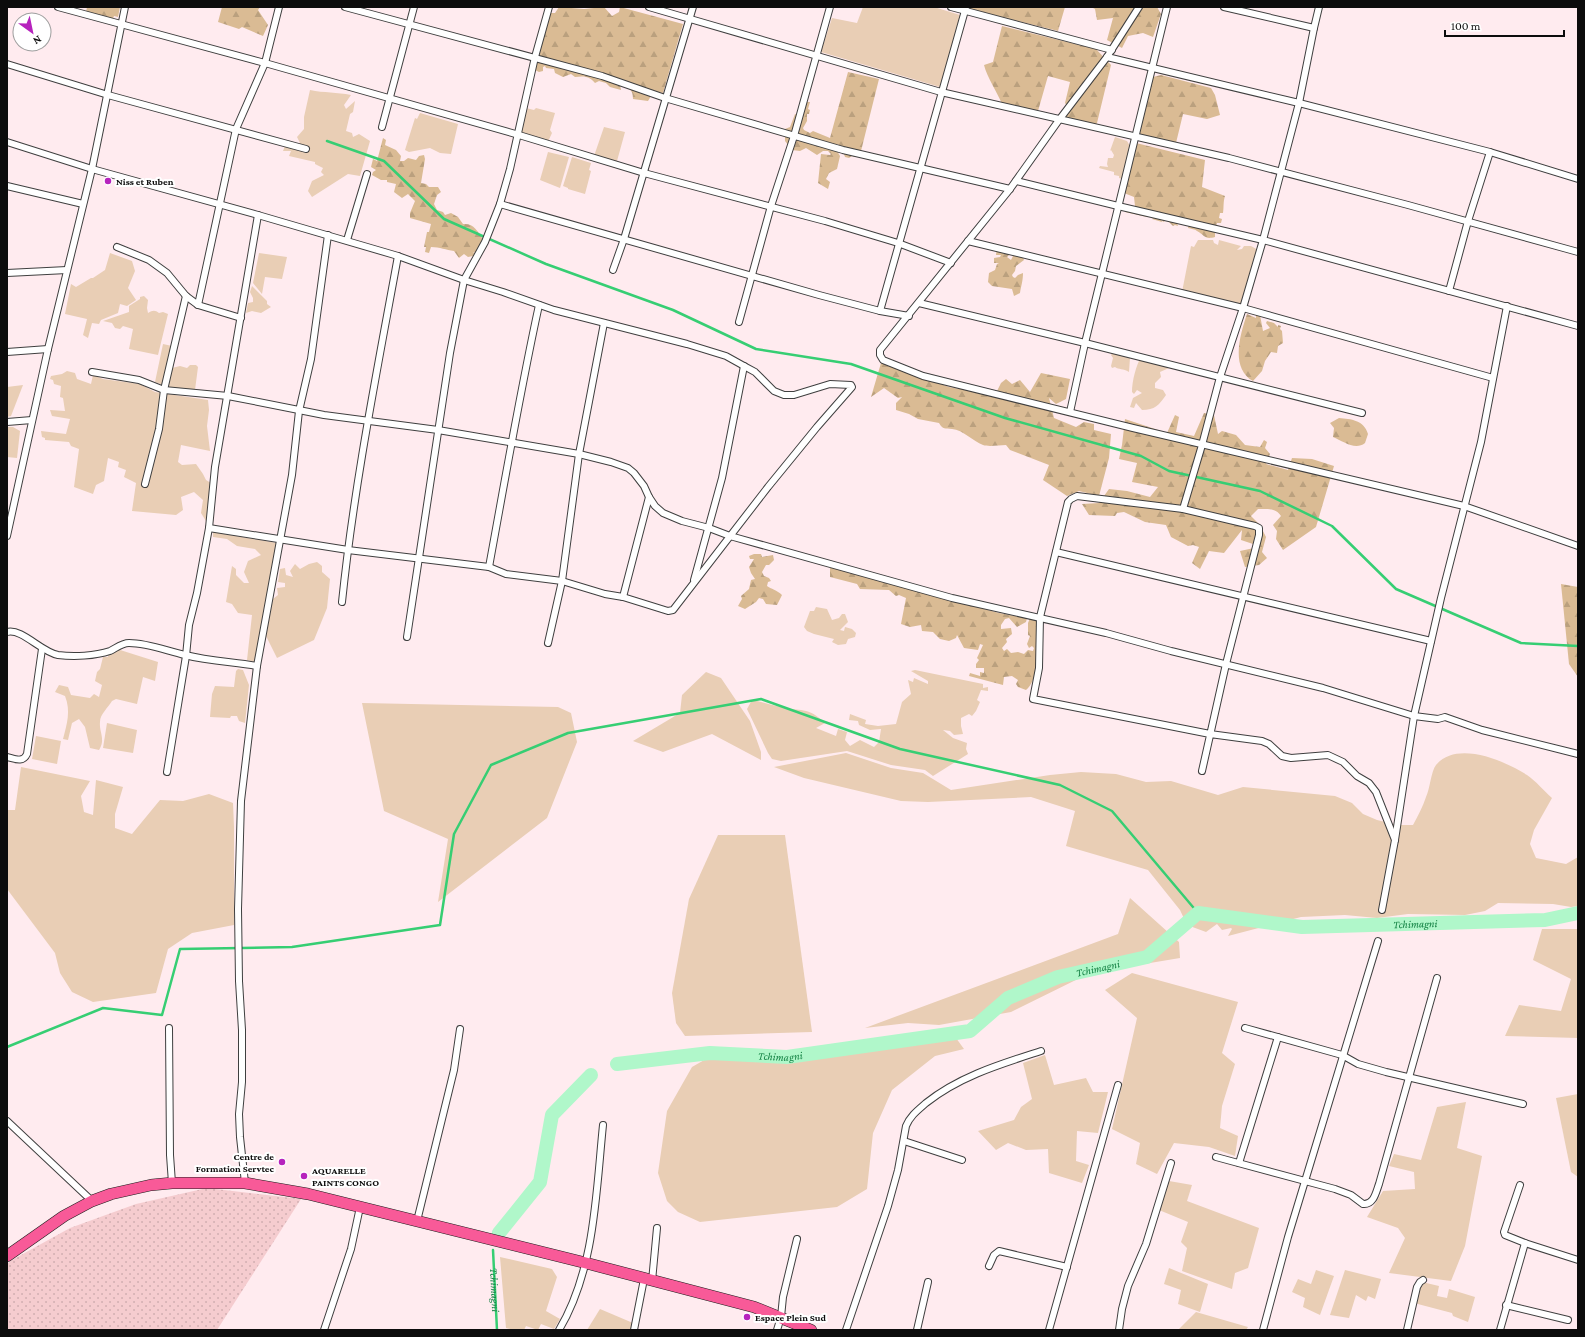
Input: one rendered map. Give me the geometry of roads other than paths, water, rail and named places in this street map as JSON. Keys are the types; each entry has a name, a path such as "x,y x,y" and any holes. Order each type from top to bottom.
{"highway":[{"path":"7,1256 64,1216 92,1201 127,1189 172,1183 245,1183 294,1191 586,1263 754,1307 811,1330"}],"street":[{"path":"58,7 265,62 644,173 771,206 898,243 951,263"},
{"path":"7,536 48,349 92,169 108,95 120,23 125,7"},
{"path":"198,305 221,205 236,129 265,62 279,7"},
{"path":"345,7 602,76 665,98 843,150 1010,189"},
{"path":"382,127 414,7"},
{"path":"407,637 438,430 464,280 485,242 500,204 518,135 535,57 549,7"},
{"path":"649,7 941,92 1059,120 1136,136 1281,171 1578,252"},
{"path":"612,270 624,239 693,7"},
{"path":"739,322 771,206 794,136 830,7"},
{"path":"950,7 965,9 1112,50"},
{"path":"1139,7 1112,50 1059,120 1010,189 919,304 880,350 880,356 883,360 923,376 1202,445 1464,506 1578,546"},
{"path":"1070,412 1101,274 1167,7"},
{"path":"1224,7 1314,28"},
{"path":"1183,509 1220,377 1243,308 1263,240 1299,103 1319,7"},
{"path":"880,311 965,9"},
{"path":"1107,57 1299,103 1490,152 1578,179"},
{"path":"7,64 108,95 306,149"},
{"path":"7,142 92,169 347,240 398,256 538,305 687,344 726,356 754,372 774,391 784,395 794,395 830,384 851,385 852,387 817,427 673,610 668,611 623,597 605,594 562,581 506,574 489,567 418,560 209,528"},
{"path":"1449,291 1468,221 1490,152"},
{"path":"347,240 367,174"},
{"path":"1016,181 1263,240 1578,326"},
{"path":"7,186 83,204"},
{"path":"500,204 880,311 909,316"},
{"path":"167,772 186,656 189,625 197,593 209,528 215,467 258,214"},
{"path":"245,1183 239,1129 242,1030 239,981 238,909 242,801 257,666 292,475 299,411 311,359 328,235"},
{"path":"968,241 1243,308 1493,378"},
{"path":"117,247 149,260 166,273 186,296 198,305 241,318"},
{"path":"342,602 348,550 368,420 398,256"},
{"path":"7,273 67,270"},
{"path":"145,484 159,429 164,390 186,296"},
{"path":"919,304 1085,343 1362,413"},
{"path":"489,567 513,442 523,375 538,305"},
{"path":"1382,910 1395,840 1414,716 1464,506 1481,442 1507,306"},
{"path":"548,644 562,581 580,454 604,323"},
{"path":"7,352 48,349"},
{"path":"693,583 722,478 744,366"},
{"path":"92,372 139,380 164,390 228,396 299,411 438,430 580,454 628,468 644,486 655,506 663,513 682,521 730,536 952,598 1106,633 1171,651 1323,688 1414,716 1438,719 1445,717 1482,730 1578,754"},
{"path":"7,422 32,420"},
{"path":"1202,771 1210,734 1226,664 1259,535 1259,528 1183,509 1077,496 1071,498 1068,502 1040,617 1039,668 1033,698 1035,700 1210,734 1262,741 1269,744 1282,756 1291,758 1328,755 1338,758 1357,776 1369,783 1376,792 1395,840"},
{"path":"623,597 649,497"},
{"path":"1056,552 1431,641"},
{"path":"7,632 17,632 42,649 58,655 77,656 109,651 127,643 156,647 186,656 257,666"},
{"path":"7,757 20,760 25,758 27,754 42,649"},
{"path":"1263,1330 1305,1180 1378,941"},
{"path":"1216,1157 1305,1180 1351,1195 1363,1204 1370,1203 1379,1184 1437,978"},
{"path":"169,1028 170,1155 172,1183"},
{"path":"1245,1028 1342,1055 1358,1064 1386,1072 1409,1076 1523,1104"},
{"path":"417,1221 452,1077 460,1029"},
{"path":"1239,1163 1278,1037"},
{"path":"846,1330 888,1206 898,1170 908,1120 934,1097 973,1074 1041,1050"},
{"path":"1049,1330 1118,1085"},
{"path":"7,1121 92,1201"},
{"path":"559,1330 566,1317 586,1263 603,1125"},
{"path":"904,1141 962,1160"},
{"path":"1119,1330 1122,1308 1128,1286 1146,1244 1171,1163"},
{"path":"1520,1185 1504,1232 1508,1237 1578,1260"},
{"path":"324,1330 351,1249 360,1207"},
{"path":"636,1329 648,1280 657,1228"},
{"path":"777,1330 783,1297 797,1239"},
{"path":"1500,1330 1525,1243"},
{"path":"989,1266 994,1255 999,1251 1067,1267"},
{"path":"1407,1330 1417,1287 1423,1280"},
{"path":"917,1330 928,1282"},
{"path":"1506,1305 1568,1320"}],"waterway":[{"path":"327,141 384,161 444,219 546,264 673,310 756,349 851,364 1005,418 1141,456 1169,471 1260,491 1332,526 1396,589 1521,643 1578,646"},
{"path":"7,1047 103,1008 162,1015 180,949 292,947 440,925 454,834 491,765 568,733 761,699 900,749 1060,785 1112,811 1198,913"},
{"name":"Tchimagni","path":"617,1064 710,1053 787,1057 970,1031 1008,998 1058,977 1147,957 1198,913 1302,927 1545,920 1578,913"},
{"name":"Tchimagni","path":"499,1233 540,1182 552,1115 591,1075"},
{"name":"Tchimagni","path":"493,1250 497,1330"}],"place":[{"name":"Niss et Ruben","path":"108,181"},
{"name":"Centre de Formation Servtec","path":"282,1162"},
{"name":"AQUARELLE PAINTS CONGO","path":"304,1176"},
{"name":"Espace Plein Sud","path":"747,1317"}]}
